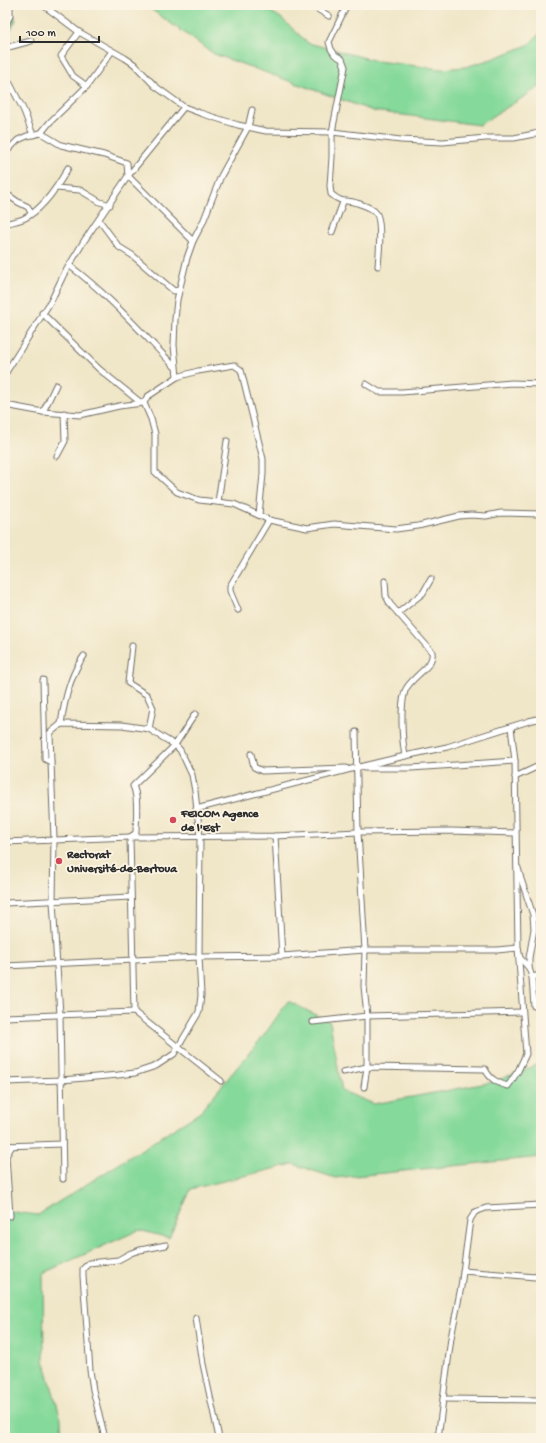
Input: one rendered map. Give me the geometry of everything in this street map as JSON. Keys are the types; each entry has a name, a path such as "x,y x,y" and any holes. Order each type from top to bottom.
{"street":[{"path":"5,26 10,16 10,5"},
{"path":"42,5 79,32 134,64 155,86 184,107 248,127 266,131 332,132 401,140 443,142 514,138 541,132"},
{"path":"315,5 314,7 329,16"},
{"path":"347,5 329,42 331,49 335,55 342,59 345,67 332,132 330,186 331,194 343,202 355,203 375,211 379,217 378,266"},
{"path":"79,32 61,56 73,76 87,86"},
{"path":"5,48 31,41"},
{"path":"5,153 18,140 41,133 50,122 87,86 112,51"},
{"path":"5,74 24,111 33,135"},
{"path":"5,374 42,313 51,301 84,240 110,205 128,176 184,107"},
{"path":"177,377 174,345 175,319 177,300 187,258 224,170 248,127 252,110"},
{"path":"41,133 61,145 104,154 127,163 128,176 193,241"},
{"path":"5,224 24,219 41,206 56,188 68,168"},
{"path":"56,188 80,190 100,202 110,205"},
{"path":"5,193 28,207 31,213"},
{"path":"332,232 343,202"},
{"path":"99,220 119,247 132,255 174,291 179,290"},
{"path":"70,266 91,282 119,308 130,322 175,367"},
{"path":"42,313 99,369 140,402 144,403 156,434 155,472 177,492 199,500 234,504 269,520 306,528 334,524 396,529 418,526 459,516 486,516 501,513 541,514"},
{"path":"144,403 147,397 177,377 218,367 234,365 241,370 263,459 259,515"},
{"path":"366,384 379,392 402,392 512,383 541,384"},
{"path":"43,412 56,385"},
{"path":"5,405 43,412 80,415 119,406 144,403"},
{"path":"57,456 65,441 64,413"},
{"path":"218,502 227,441"},
{"path":"238,610 230,591 230,586 269,520"},
{"path":"398,613 423,592 431,579"},
{"path":"385,581 390,604 432,652 433,657 431,662 406,689 402,733 404,756"},
{"path":"541,596 541,610"},
{"path":"132,646 128,683 147,695 153,708 149,729"},
{"path":"61,724 62,712 77,666 84,656"},
{"path":"43,680 45,759 51,762"},
{"path":"130,837 136,833 137,813 135,789 133,786 175,745 195,714"},
{"path":"196,809 355,768 447,747 541,718"},
{"path":"5,1082 62,1080 135,1073 156,1066 174,1054 199,1012 201,995 199,957 200,837 195,791 192,775 180,750 175,745 149,729 122,726 61,724 50,733 54,839 53,901 60,1015 62,1080 63,1178"},
{"path":"343,1072 366,1068 485,1069 489,1077 508,1086 518,1071 526,1054 518,948 515,761 511,727"},
{"path":"356,732 355,768 365,950 364,986 367,1016 364,1088"},
{"path":"251,754 254,767 262,771 411,768 515,761"},
{"path":"515,777 541,765"},
{"path":"5,842 130,837 275,836 358,832 450,831 515,833"},
{"path":"515,833 521,880 533,915 534,929 529,958 529,968 532,977 534,1006 541,1007"},
{"path":"275,836 282,956"},
{"path":"130,837 134,1012"},
{"path":"5,902 131,897"},
{"path":"5,966 199,957 282,956 365,950 497,950 518,948"},
{"path":"518,948 520,958 529,968"},
{"path":"532,977 541,975"},
{"path":"5,1017 134,1012 221,1081"},
{"path":"313,1022 367,1016 522,1012"},
{"path":"5,1146 62,1144"},
{"path":"10,1216 6,1156 12,1146"},
{"path":"438,1438 451,1338 470,1220 475,1212 486,1208 541,1205"},
{"path":"105,1438 93,1390 90,1370 83,1276 84,1269 90,1264 118,1260 140,1250 166,1245"},
{"path":"463,1271 539,1276 541,1252"},
{"path":"196,1318 203,1364 219,1438"},
{"path":"443,1399 541,1400"}],"green space":[{"path":"5,5 8,5 16,20 5,41"},
{"path":"145,5 260,5 281,18 308,43 377,61 441,69 465,67 492,59 528,45 541,32 541,86 479,125 373,111 214,54"},
{"path":"288,1001 330,1022 342,1091 374,1104 493,1082 541,1063 541,1157 335,1178 293,1164 191,1189 169,1238 139,1230 43,1273 44,1360 61,1419 62,1438 5,1438 5,1211 38,1215 199,1113 265,1034"}],"place":[{"name":"FEICOM Agence de l'Est","path":"173,820"},
{"name":"Rectorat Université-de-Bertoua","path":"59,861"}]}
